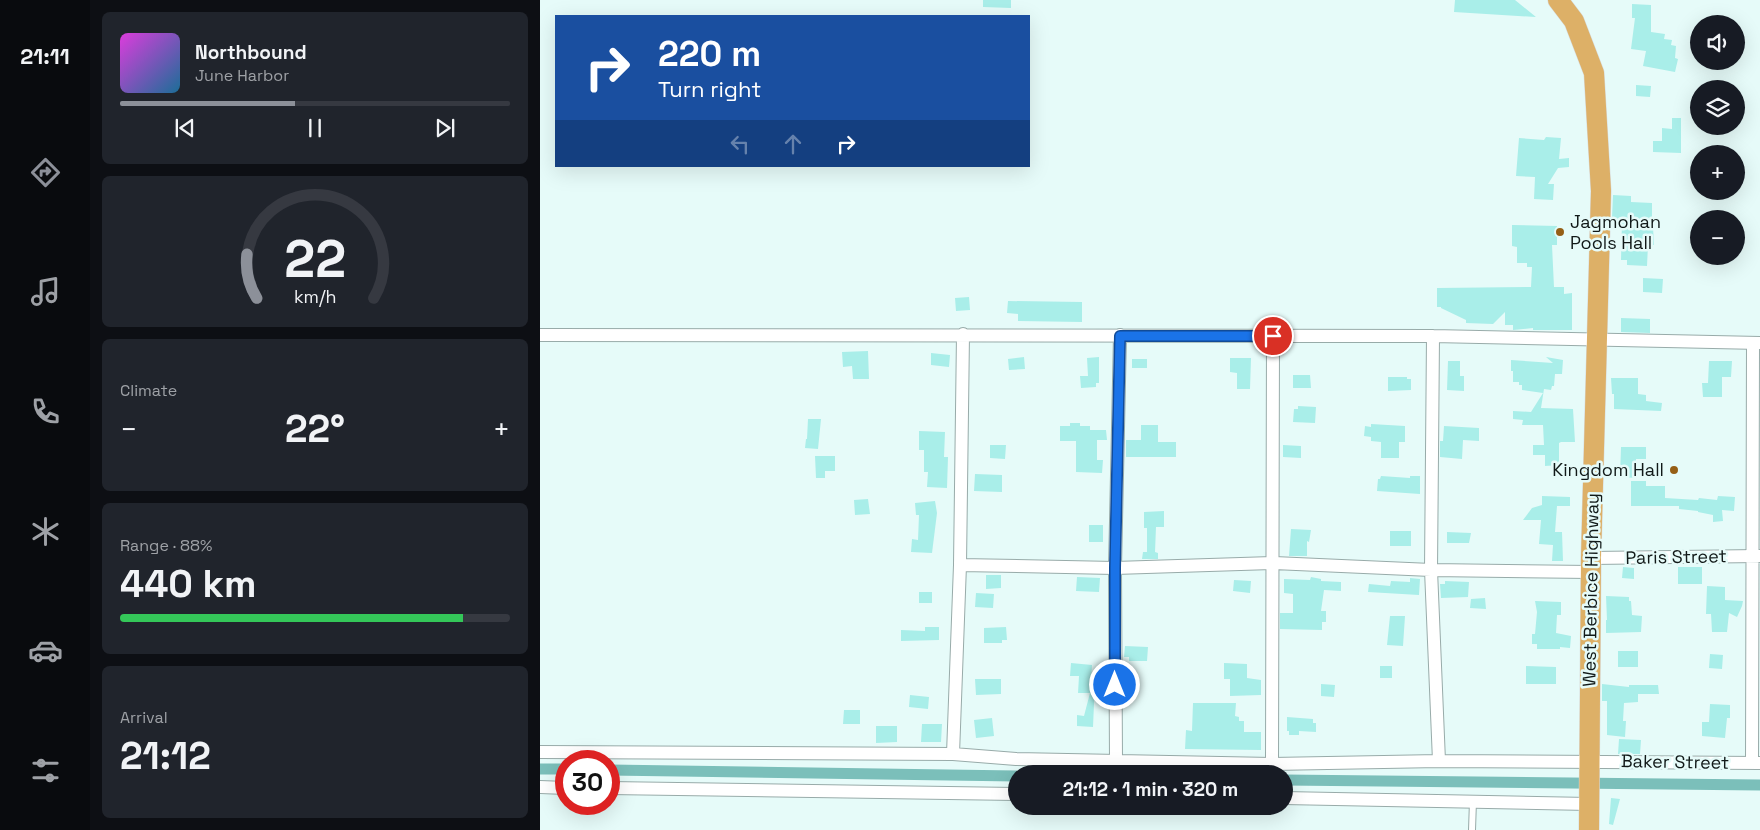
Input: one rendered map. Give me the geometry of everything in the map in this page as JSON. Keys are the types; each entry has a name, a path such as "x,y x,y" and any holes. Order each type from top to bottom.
{"main road":[{"name":"West Berbice Highway","path":"1558,0 1574,21 1594,74 1601,191 1591,565 1589,830"}],"street":[{"path":"954,754 960,565 963,334"},
{"path":"540,335 1433,336 1758,342 1756,763"},
{"path":"1116,761 1115,568 1120,336"},
{"path":"1272,764 1274,563 1273,336"},
{"path":"1433,336 1431,570 1440,760"},
{"name":"Paris Street","path":"960,565 1115,568 1274,563 1431,570 1591,565 1756,556"},
{"name":"Baker Street","path":"540,752 954,754 1016,759 1272,764 1440,760 1756,763"},
{"path":"540,788 555,788"},
{"path":"620,788 1008,794"},
{"path":"1293,798 1589,804"}],"lane":[{"path":"1472,830 1473,801"}],"building":[{"path":"983,0 1011,0 1011,8 983,7"},
{"path":"1455,0 1515,0 1536,17 1454,12"},
{"path":"1632,4 1651,5 1651,32 1665,34 1664,39 1672,40 1671,45 1676,46 1675,58 1678,59 1675,72 1643,66 1646,51 1631,49 1635,18 1632,18"},
{"path":"1636,85 1651,86 1650,97 1636,96"},
{"path":"1672,118 1681,118 1681,153 1653,152 1653,141 1662,141 1662,128 1672,129"},
{"path":"1546,137 1561,138 1559,159 1569,158 1569,167 1558,168 1548,184 1554,184 1553,200 1534,199 1535,177 1516,176 1519,138 1544,140"},
{"path":"1613,195 1631,196 1631,202 1652,203 1654,245 1648,245 1647,266 1627,265 1627,260 1621,260 1622,222 1617,222 1617,218 1612,218"},
{"path":"1512,225 1557,226 1557,245 1552,245 1554,287 1564,287 1564,294 1572,293 1572,330 1533,330 1533,328 1513,330 1513,325 1505,325 1505,312 1493,324 1466,323 1466,320 1441,307 1437,307 1437,288 1531,287 1532,267 1527,267 1527,263 1517,263 1517,247 1512,246"},
{"path":"1643,278 1663,279 1662,293 1643,292"},
{"path":"969,297 970,310 956,311 955,298"},
{"path":"1008,301 1082,302 1082,322 1018,321 1018,314 1007,313"},
{"path":"1621,318 1650,319 1650,333 1621,332"},
{"path":"868,351 869,379 853,379 852,366 843,367 842,352"},
{"path":"931,353 950,355 949,367 931,365"},
{"path":"1024,357 1025,369 1009,370 1008,359"},
{"path":"1099,357 1099,383 1096,383 1096,387 1081,388 1080,376 1088,376 1087,358"},
{"path":"1546,357 1563,360 1562,374 1555,374 1554,386 1552,386 1551,390 1544,389 1541,408 1573,409 1575,442 1559,443 1559,465 1545,466 1545,455 1533,455 1533,445 1544,445 1543,425 1522,425 1523,420 1513,419 1513,411 1531,412 1543,393 1522,390 1522,385 1519,385 1519,382 1513,382 1511,360 1553,363"},
{"path":"1230,358 1251,358 1250,389 1237,389 1237,373 1230,372"},
{"path":"1132,359 1147,359 1147,368 1132,368"},
{"path":"1448,361 1460,361 1460,376 1464,376 1464,391 1447,390"},
{"path":"1709,361 1732,361 1731,377 1722,377 1722,397 1703,397 1702,383 1708,383"},
{"path":"1293,375 1310,375 1311,388 1293,388"},
{"path":"1388,377 1407,377 1407,379 1411,379 1411,390 1388,391"},
{"path":"1611,378 1638,378 1638,394 1646,395 1646,401 1662,403 1661,411 1614,409"},
{"path":"1298,406 1316,407 1315,423 1293,422 1294,409 1298,409"},
{"path":"808,419 821,419 818,449 805,448"},
{"path":"1070,423 1090,426 1090,430 1106,430 1107,440 1097,440 1097,460 1103,460 1102,473 1076,472 1076,441 1060,441 1060,426 1070,426"},
{"path":"1371,424 1405,426 1405,442 1399,442 1399,458 1381,458 1381,442 1371,441 1371,437 1364,436 1365,426 1371,427"},
{"path":"1141,425 1158,425 1158,442 1176,442 1176,457 1126,457 1126,440 1141,440"},
{"path":"1444,426 1479,428 1479,441 1463,440 1462,459 1440,457 1440,441 1443,441"},
{"path":"919,431 945,432 944,457 948,457 947,488 927,487 928,472 924,472 924,450 919,450"},
{"path":"990,445 1006,445 1005,459 990,458"},
{"path":"1283,445 1301,446 1301,458 1283,457"},
{"path":"1621,447 1646,447 1646,459 1636,459 1636,478 1620,477"},
{"path":"815,456 835,456 835,471 825,471 825,478 816,478"},
{"path":"975,474 1002,475 1002,492 974,491"},
{"path":"1381,476 1410,478 1410,476 1420,476 1420,494 1377,491 1378,479"},
{"path":"1631,481 1646,481 1646,486 1665,486 1665,498 1717,500 1718,496 1735,497 1734,511 1722,510 1723,521 1713,522 1713,515 1679,509 1679,506 1631,506"},
{"path":"1542,496 1570,497 1570,506 1557,506 1555,532 1562,532 1563,561 1552,561 1553,545 1539,544 1541,520 1523,520 1532,508 1542,505"},
{"path":"868,499 870,514 855,515 854,500"},
{"path":"935,501 937,513 932,553 911,552 912,539 918,540 919,515 916,515 915,503"},
{"path":"1164,511 1164,527 1156,527 1155,552 1158,553 1158,559 1142,559 1143,552 1147,552 1147,528 1144,528 1144,512"},
{"path":"1089,525 1103,525 1103,542 1089,542"},
{"path":"1291,529 1311,530 1309,542 1307,541 1307,556 1289,556"},
{"path":"1390,531 1411,531 1411,546 1390,546"},
{"path":"1447,532 1471,533 1469,543 1447,543"},
{"path":"1623,567 1634,568 1634,579 1622,578"},
{"path":"1678,567 1702,567 1702,584 1678,584"},
{"path":"986,575 1001,575 1001,588 986,589"},
{"path":"1077,577 1100,578 1099,592 1076,591"},
{"path":"1311,577 1321,579 1321,581 1341,582 1341,591 1324,590 1321,611 1326,611 1326,622 1322,622 1322,630 1280,629 1280,613 1293,613 1293,594 1284,593 1284,579 1310,580"},
{"path":"1410,578 1420,579 1419,595 1368,592 1369,584 1390,586 1391,581 1410,582"},
{"path":"1234,580 1251,581 1250,593 1233,591"},
{"path":"1445,581 1469,582 1468,597 1441,598 1440,584 1445,584"},
{"path":"1707,586 1725,587 1725,600 1743,601 1737,617 1729,613 1727,632 1712,632 1711,614 1706,614"},
{"path":"919,592 932,592 932,603 919,603"},
{"path":"976,593 994,594 993,608 975,607"},
{"path":"1606,596 1629,597 1632,615 1642,616 1641,632 1606,633"},
{"path":"1485,598 1486,609 1470,608 1471,599"},
{"path":"1535,601 1561,602 1561,615 1557,615 1556,633 1571,636 1570,648 1537,649 1537,644 1532,644 1532,634 1535,634 1537,612"},
{"path":"1390,616 1405,616 1403,646 1387,645"},
{"path":"925,627 939,627 939,640 901,641 901,630 925,631"},
{"path":"1006,627 1007,640 1002,640 1002,643 984,643 984,628"},
{"path":"1125,646 1148,647 1147,661 1129,661 1129,657 1124,657"},
{"path":"1618,651 1638,651 1638,667 1618,667"},
{"path":"1710,654 1723,655 1722,669 1709,668"},
{"path":"1071,663 1092,665 1091,680 1095,681 1093,727 1077,726 1077,715 1084,716 1090,693 1078,693 1079,676 1070,676"},
{"path":"1224,663 1247,664 1247,678 1261,680 1261,695 1230,696 1230,679 1224,679"},
{"path":"1380,666 1392,666 1392,678 1380,678"},
{"path":"1526,666 1556,667 1556,684 1526,684"},
{"path":"975,679 1001,679 1001,694 976,695"},
{"path":"1321,684 1335,685 1334,697 1321,696"},
{"path":"1602,684 1629,687 1629,685 1658,685 1659,694 1638,694 1638,702 1624,703 1623,721 1626,721 1625,737 1607,735 1607,701 1602,701"},
{"path":"910,695 929,697 928,709 909,707"},
{"path":"1193,703 1236,703 1235,716 1239,717 1239,721 1244,721 1244,732 1261,732 1261,750 1185,749 1186,730 1192,731"},
{"path":"1710,704 1730,705 1730,718 1727,718 1725,738 1702,736 1702,722 1709,722"},
{"path":"844,710 860,710 860,724 843,724"},
{"path":"1287,717 1313,719 1313,723 1316,723 1316,732 1299,731 1299,735 1289,735 1289,731 1287,731"},
{"path":"992,718 994,736 976,738 974,720"},
{"path":"922,724 942,724 941,742 921,742"},
{"path":"876,726 897,726 897,742 876,743"},
{"path":"1619,739 1641,740 1640,754 1618,754"},
{"path":"1611,798 1620,799 1613,825 1609,824"}],"waterway":[{"path":"540,769 555,769"},
{"path":"620,770 1008,776"},
{"path":"1293,780 1760,785"}],"place":[{"name":"Jagmohan Pools Hall","path":"1560,232"},
{"name":"Kingdom Hall","path":"1674,470"}],"route":[{"path":"1115,685 1115,568 1120,336 1273,336"}]}
